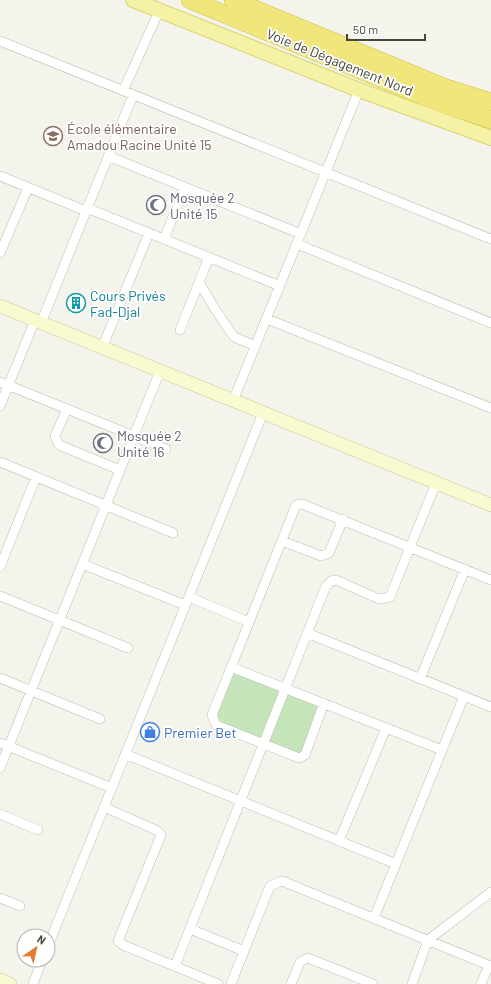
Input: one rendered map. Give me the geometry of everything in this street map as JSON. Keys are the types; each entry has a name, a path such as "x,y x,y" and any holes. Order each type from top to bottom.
{"highway":[{"name":"Voie de Dégagement Nord","path":"190,0 439,103 491,120"},
{"name":"Voie de Dégagement Nord","path":"234,0 444,87 491,102"}],"main road":[{"path":"133,0 359,90 491,138"}],"street":[{"path":"123,91 159,11"},
{"path":"0,41 491,239"},
{"path":"233,401 359,90"},
{"path":"0,406 4,384 38,321 87,209 133,95"},
{"path":"108,156 301,234"},
{"path":"0,176 28,188 149,233 280,286"},
{"path":"164,239 185,187"},
{"path":"0,253 28,188"},
{"path":"102,348 149,233"},
{"path":"297,244 491,323"},
{"path":"180,330 209,257"},
{"path":"199,282 234,337 256,346"},
{"path":"0,306 491,506"},
{"path":"267,319 491,408"},
{"path":"0,768 4,744 31,691 160,371"},
{"path":"4,384 166,449"},
{"path":"67,409 55,436 59,445 120,470"},
{"path":"55,928 263,413"},
{"path":"0,462 173,533"},
{"path":"0,567 36,477"},
{"path":"175,966 326,586 330,582 336,580 379,599 390,597 436,483"},
{"path":"324,704 305,755 299,758 216,725 213,721 212,715 296,505 299,504 343,519 491,580"},
{"path":"282,541 321,556 325,556 329,554 343,519"},
{"path":"82,564 250,622"},
{"path":"420,679 465,569"},
{"path":"0,596 128,648"},
{"path":"307,633 491,708"},
{"path":"231,667 442,750"},
{"path":"0,678 100,719"},
{"path":"374,918 464,696"},
{"path":"339,841 386,728"},
{"path":"4,744 112,788"},
{"path":"126,754 396,864"},
{"path":"104,807 161,832 118,941 123,945 175,966 203,981 218,984"},
{"path":"0,814 38,830"},
{"path":"230,984 270,886 276,882 282,881 490,965 481,984"},
{"path":"412,984 428,940 487,901 491,892"},
{"path":"0,898 20,906"},
{"path":"190,929 244,951"},
{"path":"291,984 300,962 308,958 373,984"},
{"path":"32,984 39,968"},
{"path":"0,980 10,984"}],"green space":[{"path":"233,670 325,708 305,757 213,720"}],"place":[{"name":"École élémentaire Amadou Racine Unité 15","path":"53,136"},
{"name":"Mosquée 2 Unité 15","path":"156,205"},
{"name":"Cours Privés Fad-Djal","path":"76,303"},
{"name":"Mosquée 2 Unité 16","path":"103,443"},
{"name":"Premier Bet","path":"150,732"}]}
